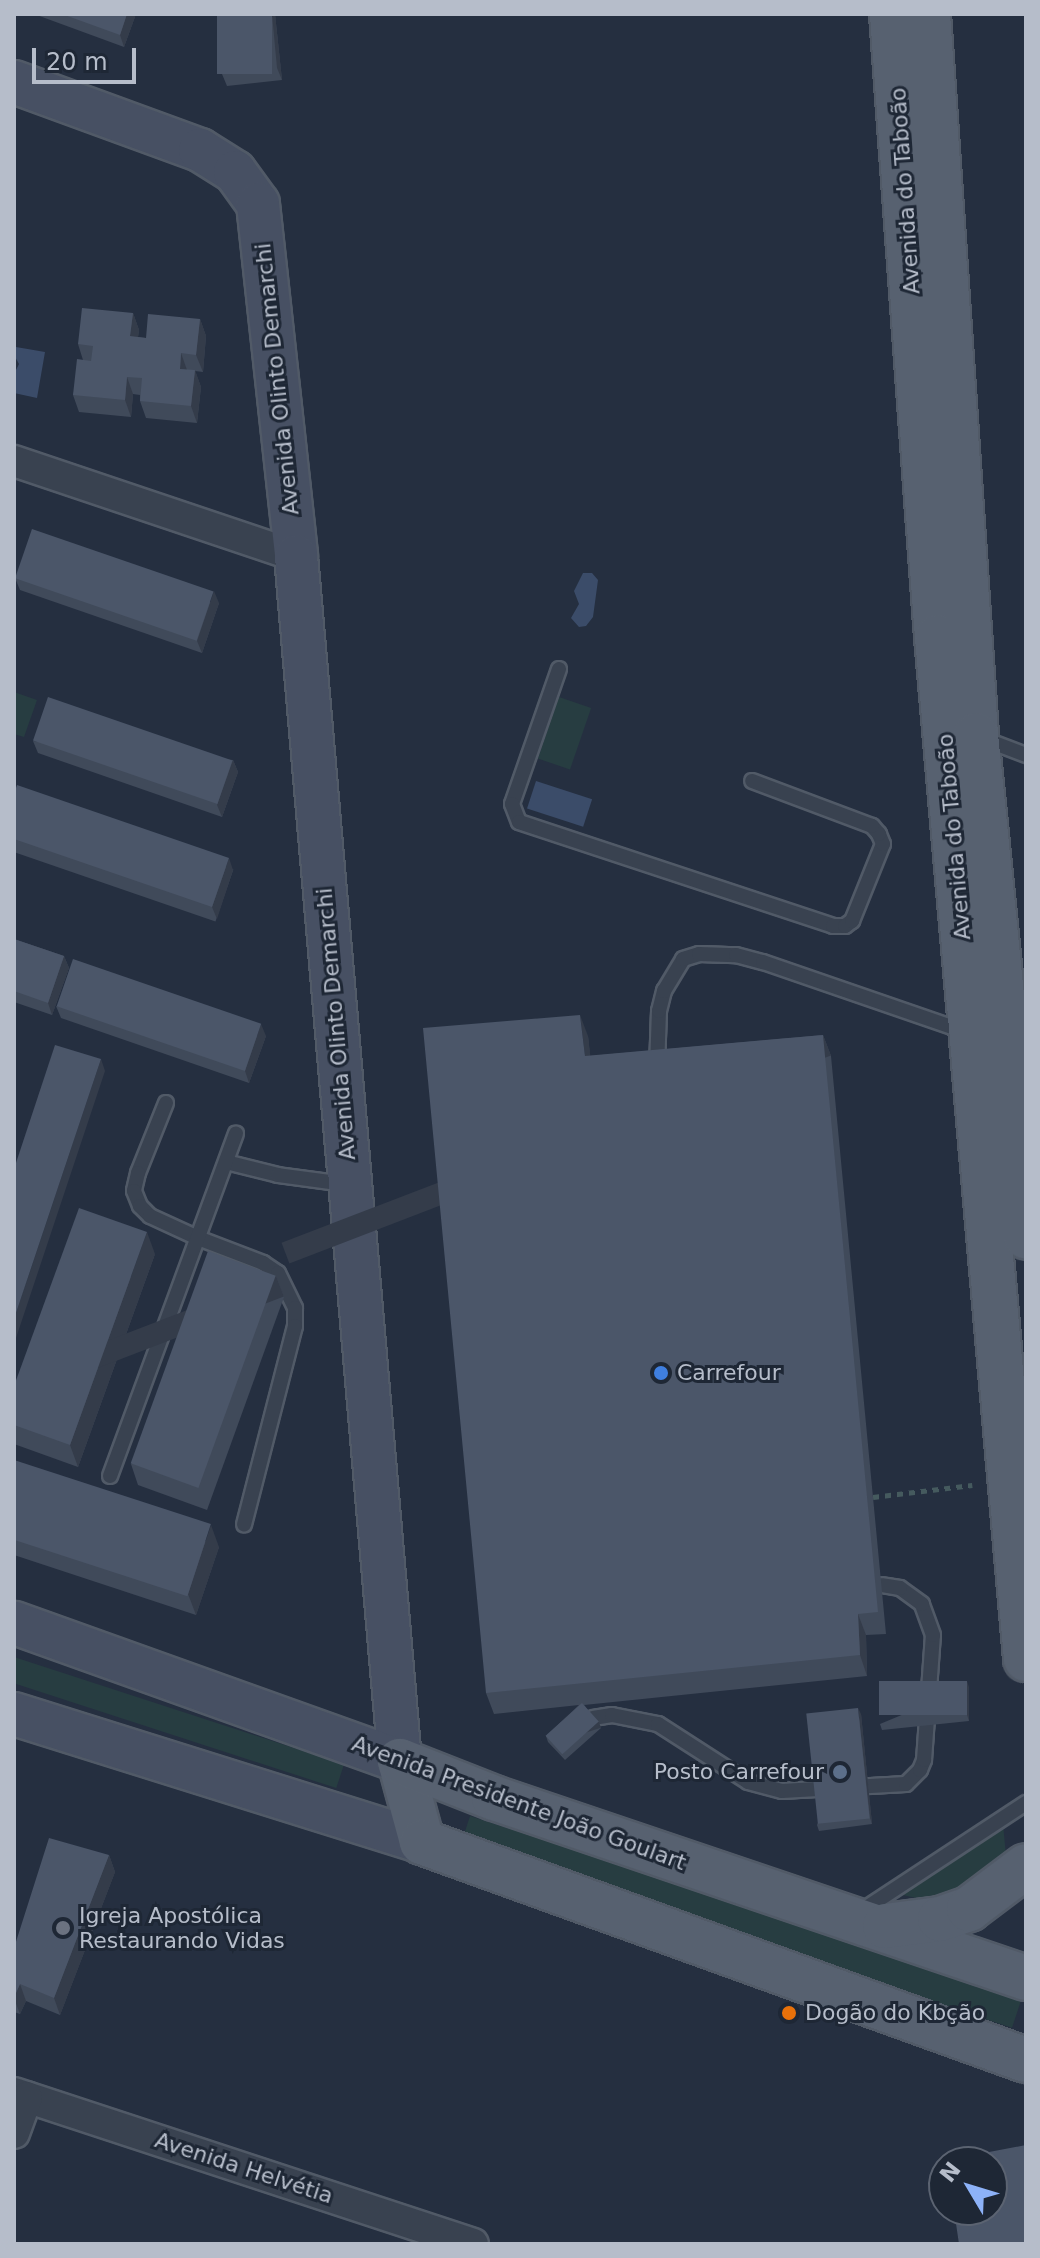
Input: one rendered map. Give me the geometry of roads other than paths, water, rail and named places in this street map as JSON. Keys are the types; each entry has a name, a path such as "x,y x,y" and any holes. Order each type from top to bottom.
{"main road":[{"name":"Avenida do Taboão","path":"892,14 937,637 988,1035 1026,1237"},
{"name":"Avenida do Taboão","path":"928,14 976,735 1009,1481 1026,1659"},
{"name":"Avenida Olinto Demarchi","path":"400,1761 422,1842"},
{"name":"Avenida Presidente João Goulart","path":"400,1761 494,1798 1026,1978"},
{"path":"422,1842 1026,2060"},
{"path":"860,1922 917,1924 969,1909 1026,1866"}],"street":[{"name":"Avenida Olinto Demarchi","path":"14,82 200,150 235,172 258,204 296,556 400,1761"},
{"path":"14,461 296,556"},
{"name":"Avenida Presidente João Goulart","path":"14,1623 400,1761"},
{"path":"14,1714 422,1842"},
{"path":"14,2133 20,2095"},
{"name":"Avenida Helvétia","path":"20,2095 473,2244"}],"lane":[{"path":"559,669 512,804 519,822 833,926 852,921 883,844 879,834 872,826 752,781"},
{"path":"976,735 1026,755"},
{"path":"657,1072 659,1011 664,991 683,959 699,954 736,955 763,962 988,1035"},
{"path":"166,1103 138,1173 134,1191 140,1206 150,1216 263,1263 278,1273 295,1308 295,1326 244,1525"},
{"path":"110,1476 236,1133"},
{"path":"226,1162 278,1175 349,1185"},
{"path":"593,1718 612,1715 658,1724 748,1782 782,1791 906,1784 920,1770 924,1760 933,1635 922,1604 900,1588 882,1585"},
{"path":"860,1922 1026,1803"}],"water":[{"path":"16,347 45,352 37,398 14,393 14,374 19,364 14,355"},
{"path":"583,573 592,573 598,580 593,617 586,626 579,627 571,618 579,604 574,591"},
{"path":"536,781 592,799 583,827 527,809"}],"place":[{"name":"Carrefour","path":"661,1373"},
{"name":"Posto Carrefour","path":"840,1772"},
{"name":"Igreja Apostólica Restaurando Vidas","path":"63,1928"},
{"name":"Dogão do Kbção","path":"789,2013"}]}
